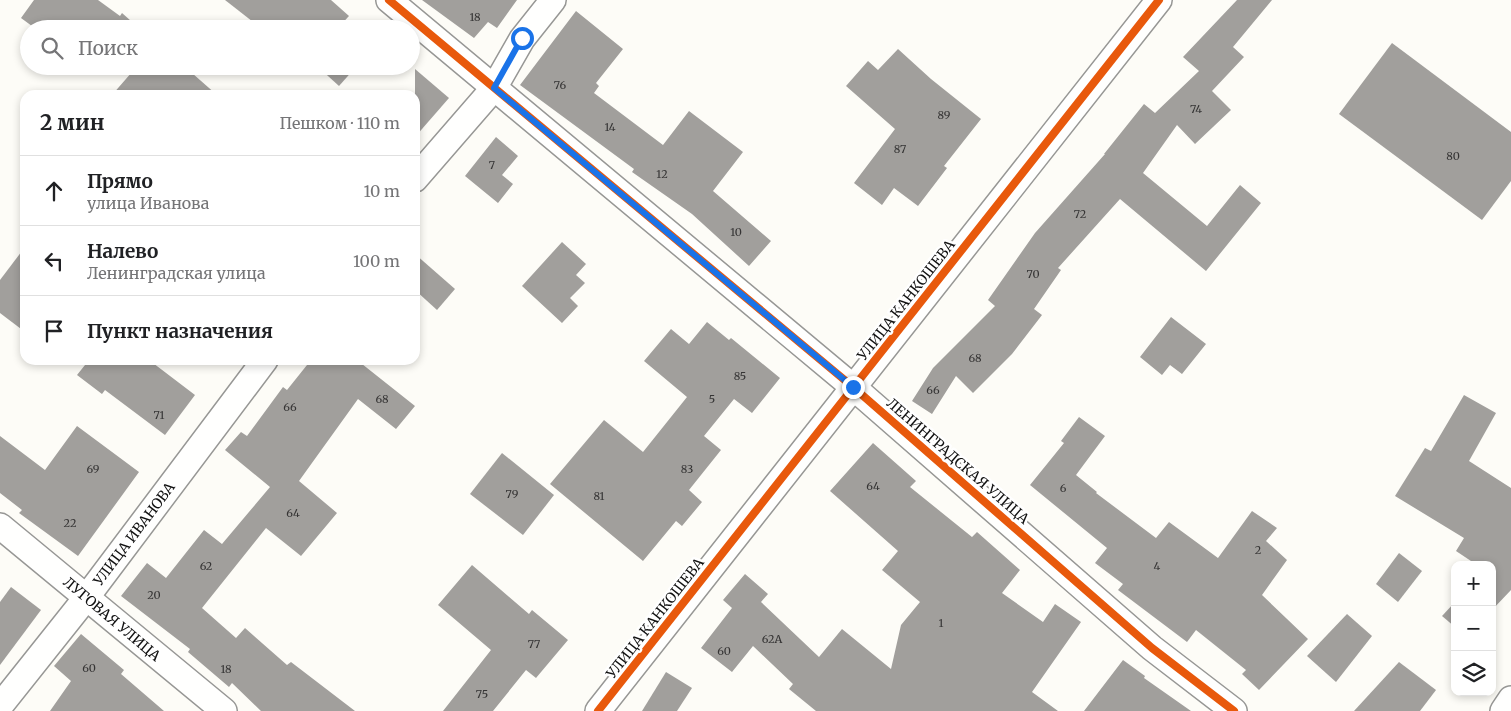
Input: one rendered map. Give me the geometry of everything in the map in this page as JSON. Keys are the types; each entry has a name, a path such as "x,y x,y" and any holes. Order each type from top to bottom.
{"street":[{"name":"ЛЕНИНГРАДСКАЯ УЛИЦА","path":"389,0 413,20"},
{"path":"420,173 494,88 522,38 552,0"},
{"name":"УЛИЦА КАНКОШЕВА","path":"598,711 1159,0"},
{"name":"ЛЕНИНГРАДСКАЯ УЛИЦА","path":"420,26 853,387 1152,648 1234,711"},
{"name":"УЛИЦА ИВАНОВА","path":"0,706 86,598 261,365"},
{"name":"ЛУГОВАЯ УЛИЦА","path":"0,526 224,711"},
{"path":"1503,711 1511,699"}],"building":[{"path":"34,0 98,0 120,16 122,13 130,20 24,20 21,18"},
{"path":"225,0 331,0 349,16 345,20 251,20"},
{"path":"422,0 517,0 497,28 488,22 474,38"},
{"path":"1237,0 1272,0 1233,47 1244,57 1212,91 1231,110 1195,144 1177,125 1143,173 1207,226 1240,185 1261,203 1206,271 1120,199 1058,268 1061,270 1034,309 1042,315 1012,354 973,393 956,376 932,414 912,401 933,368 995,306 988,300 1035,233 1105,154 1144,104 1155,113 1199,71 1183,57"},
{"path":"576,11 623,49 596,83 599,86 594,93 663,145 689,111 743,152 713,191 771,241 749,266 692,214 632,172 634,169 520,85"},
{"path":"1392,43 1511,132 1511,181 1482,220 1339,114"},
{"path":"898,49 931,79 981,119 944,166 947,168 918,206 894,188 882,205 854,183 895,129 846,86 868,61 878,70"},
{"path":"420,73 449,98 420,131 420,90 415,90 415,75 420,75"},
{"path":"129,75 194,75 211,90 116,90"},
{"path":"327,75 349,75 339,86"},
{"path":"496,137 518,156 502,175 513,184 498,203 465,176"},
{"path":"562,242 586,264 576,275 585,283 570,298 578,306 562,323 522,286"},
{"path":"20,254 20,328 0,313 0,280"},
{"path":"420,258 455,289 437,310 420,295"},
{"path":"1171,317 1206,344 1182,374 1170,365 1162,375 1140,357"},
{"path":"707,322 729,340 731,338 780,378 752,413 734,399 704,436 721,450 689,490 702,502 682,526 676,521 643,561 550,484 604,420 643,452 687,397 644,361 671,329 689,344"},
{"path":"85,365 156,365 195,395 165,435 105,390 102,394 77,375"},
{"path":"307,365 363,365 415,406 396,429 358,399 299,481 337,513 301,556 266,528 202,608 236,638 245,628 287,665 291,662 355,711 261,711 232,683 229,687 188,652 190,649 121,596 147,563 166,578 204,530 222,544 270,487 225,450 241,432 247,436 283,387 287,390"},
{"path":"1464,395 1496,413 1469,461 1511,488 1511,590 1496,606 1496,561 1471,561 1456,551 1464,538 1395,496 1425,448 1431,451"},
{"path":"1079,417 1105,436 1076,475 1096,493 1156,538 1169,522 1218,558 1252,511 1277,528 1266,541 1287,560 1262,595 1308,639 1259,690 1242,674 1246,670 1196,630 1187,642 1118,590 1123,584 1095,563 1107,548 1030,485 1064,443 1061,441"},
{"path":"77,426 139,472 78,556 19,513 22,510 0,493 0,436 45,470"},
{"path":"873,443 916,481 910,487 972,537 977,532 1020,570 1002,593 1043,622 1055,604 1081,622 1032,692 1058,711 816,711 789,689 793,684 753,646 732,672 701,648 732,608 723,600 745,574 768,594 761,602 819,657 842,629 891,669 901,625 920,602 882,570 898,551 830,491"},
{"path":"502,453 554,495 523,535 470,494"},
{"path":"1399,553 1422,571 1398,602 1376,584"},
{"path":"472,565 529,614 532,610 568,640 536,678 526,670 493,711 443,711 491,650 438,605"},
{"path":"11,587 41,610 0,665 0,602"},
{"path":"1451,606 1451,624 1442,616"},
{"path":"1347,614 1372,636 1336,682 1307,656"},
{"path":"81,634 124,670 121,674 164,711 50,711 71,681 54,666"},
{"path":"1123,660 1145,676 1144,678 1191,711 1084,711"},
{"path":"1399,662 1436,690 1420,711 1354,711"},
{"path":"666,672 692,688 677,711 642,711"}],"cycle path":[{"path":"389,0 413,20"},
{"path":"598,711 1159,0"},
{"path":"420,26 853,387 1152,648 1234,711"}],"route":[{"path":"522,38 494,88 853,387"}]}
